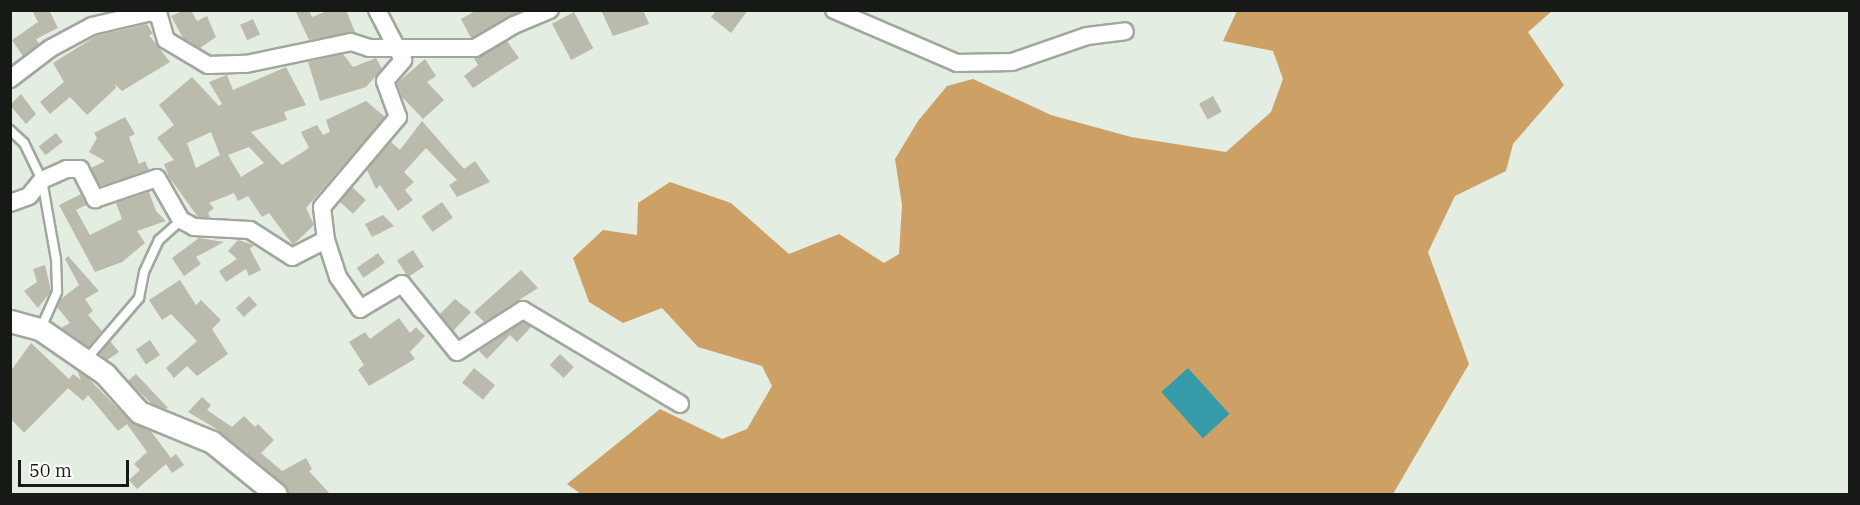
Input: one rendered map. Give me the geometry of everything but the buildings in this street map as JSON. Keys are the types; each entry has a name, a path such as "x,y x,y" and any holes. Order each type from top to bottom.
{"street":[{"path":"378,10 403,60 385,81 398,117 322,207 326,240 338,278 360,309 402,284 458,352 523,310 680,404"},
{"path":"10,79 51,48 92,26 152,11 159,16 166,40 208,65 246,64 351,42 369,48 475,48 514,25 550,10"},
{"path":"834,10 957,63 1012,62 1087,36 1125,31"},
{"path":"10,203 29,196 42,180 68,169 80,169 95,199 157,178 181,220 194,227 250,230 292,257 326,240"},
{"path":"10,321 40,329 77,357 105,374 140,412 212,442 276,495"}],"lane":[{"path":"10,129 24,143 42,180 56,259 57,292 40,329"},
{"path":"77,357 91,354 139,298 144,272 159,240 181,220"}],"shaded area":[{"path":"1237,11 1552,11 1528,32 1564,85 1513,144 1506,171 1455,196 1428,252 1469,364 1393,494 581,494 567,484 660,409 722,439 747,429 772,386 762,366 698,347 662,308 623,323 589,302 573,258 603,230 637,235 638,203 670,182 731,203 789,254 839,234 884,263 899,254 902,205 895,159 918,121 947,86 973,79 1051,115 1131,137 1226,152 1271,112 1283,79 1273,51 1223,41"}],"water":[{"path":"1188,368 1229,414 1203,438 1161,392"}]}
